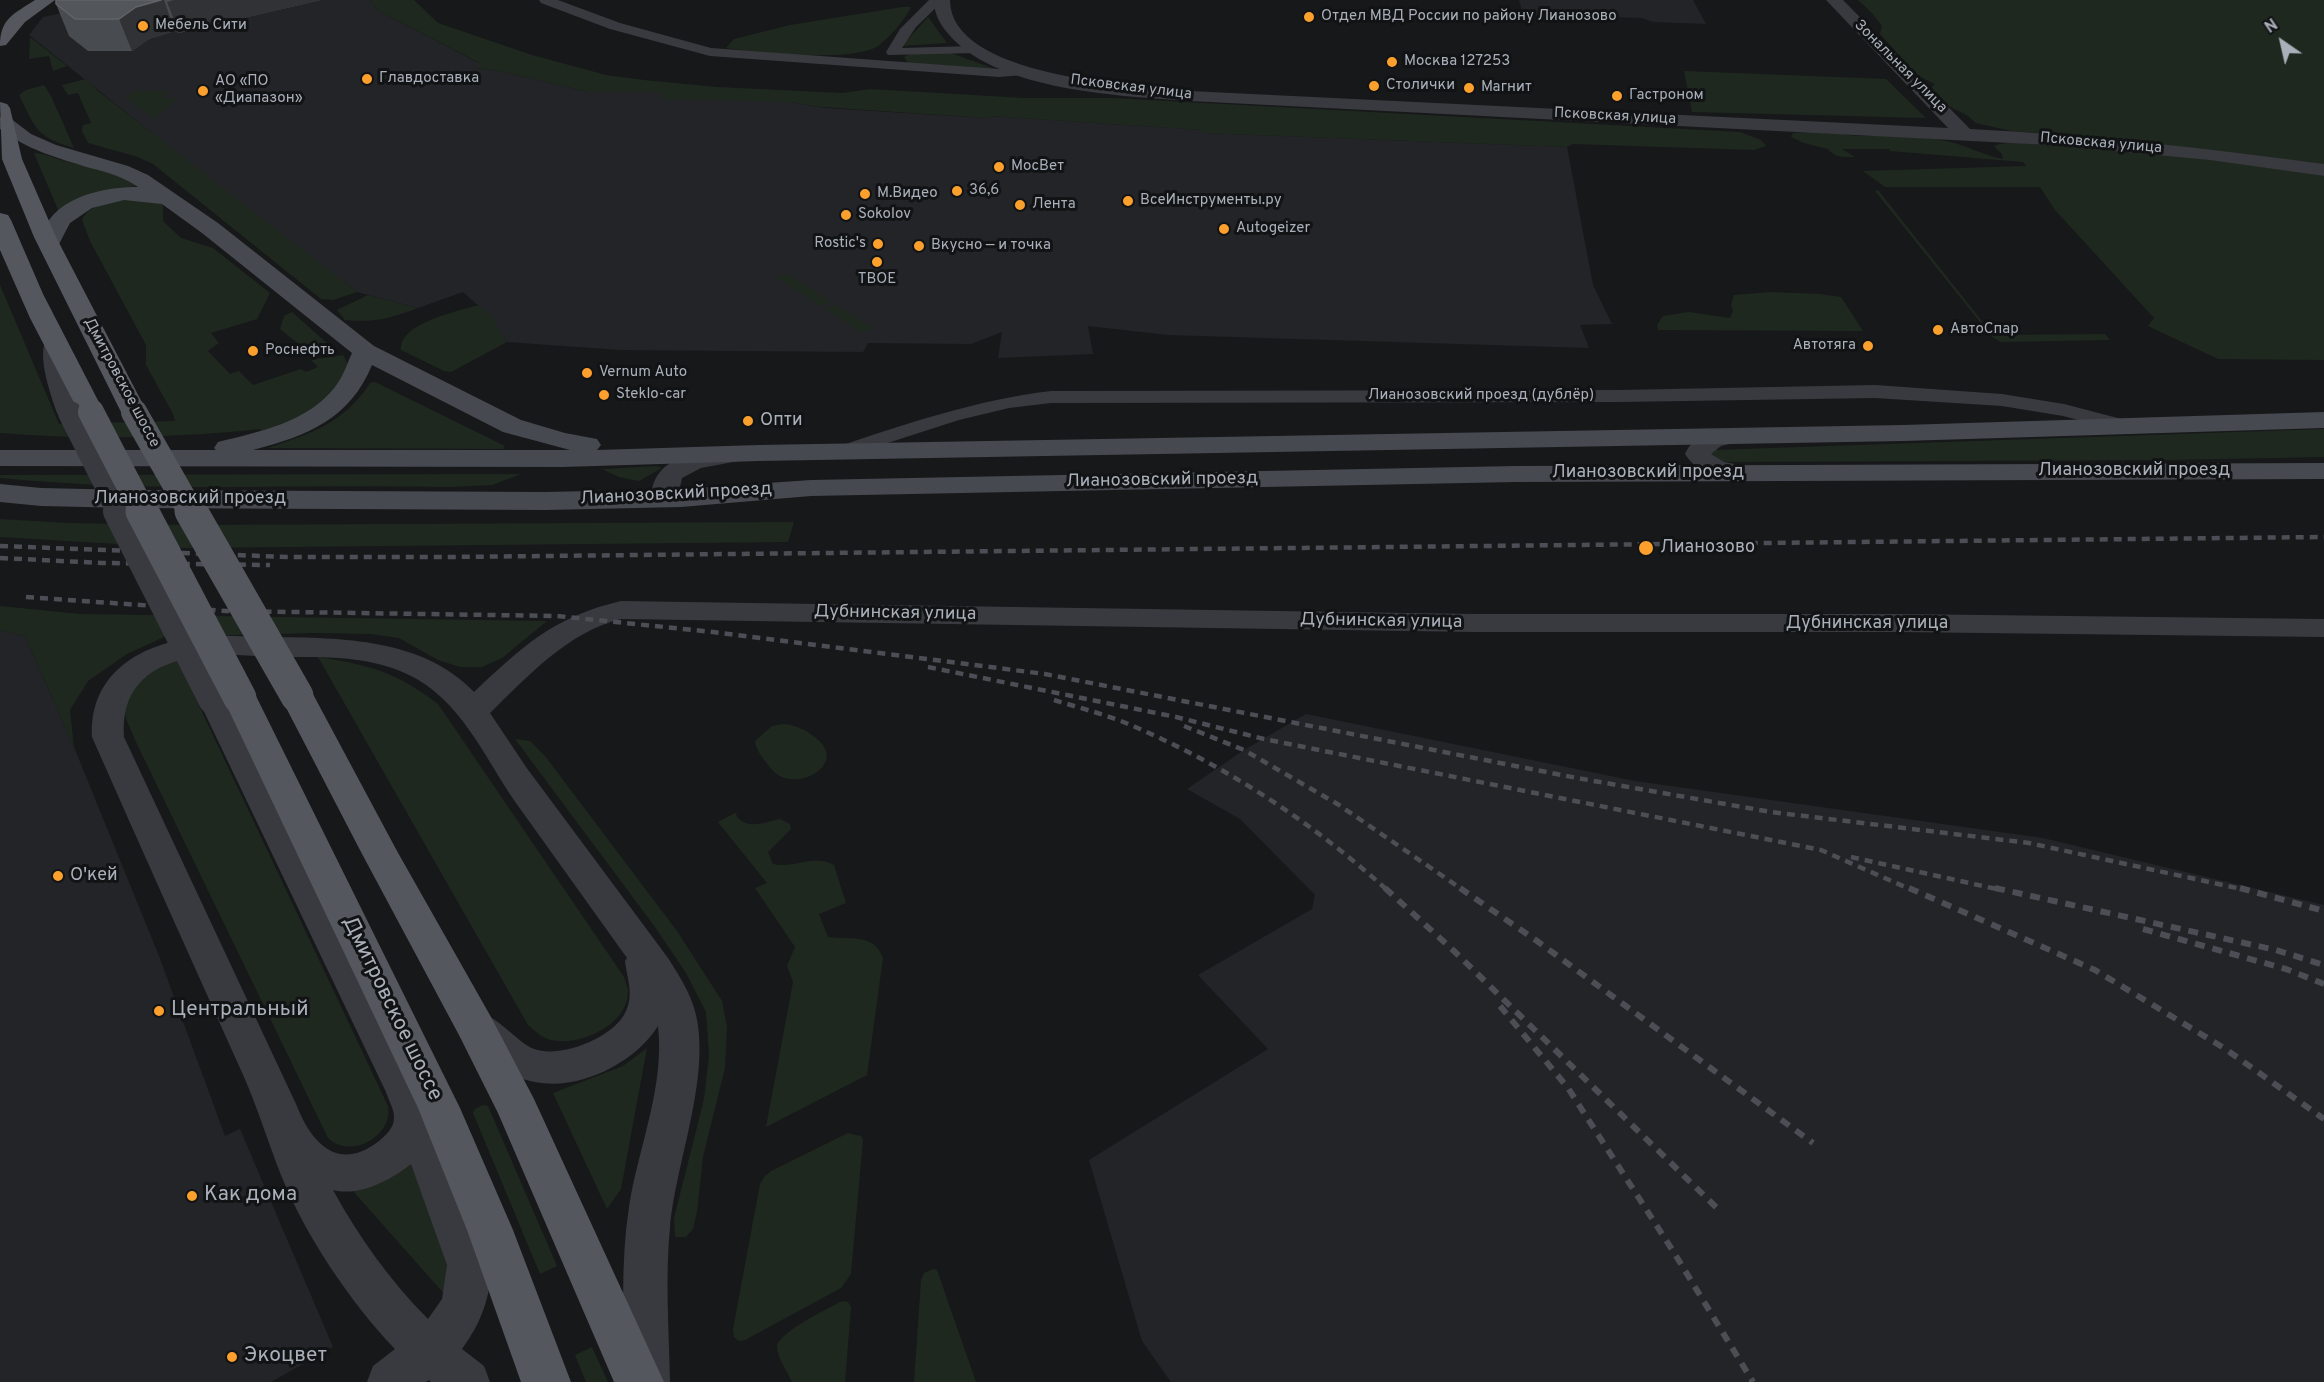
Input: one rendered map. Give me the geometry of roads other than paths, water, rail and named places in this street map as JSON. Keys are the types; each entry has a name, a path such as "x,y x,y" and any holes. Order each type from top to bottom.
{"main road":[{"path":"0,41 5,25 47,0"},
{"path":"5,25 66,0"},
{"path":"1,115 24,138 49,149 121,170 141,179 174,201 366,351 512,426 534,443 561,450 619,489 641,495 675,498"},
{"name":"Дмитровское шоссе","path":"1,115 12,159 49,243 134,412 297,696 379,852 477,1029 519,1112 639,1382"},
{"path":"49,243 60,220 83,204 140,192 174,201"},
{"name":"Дмитровское шоссе","path":"0,220 4,243 55,343 81,412 439,1108 490,1230 546,1382"},
{"path":"158,460 239,446 305,423 319,415 345,392 366,351"},
{"name":"Лианозовский проезд","path":"0,458 158,460 561,450 660,455 736,454 1732,436 2324,420"},
{"path":"439,500 501,486 549,467 561,450"},
{"name":"Лианозовский проезд","path":"0,493 41,497 130,499 546,501 675,498 812,488 888,486 1736,472 2324,471"}],"street":[{"path":"546,0 626,29 710,52 999,73 1023,71"},
{"path":"895,47 922,13 937,0"},
{"name":"Псковская улица","path":"942,0 945,18 951,28 973,50 1023,71 1079,85 1190,96 2050,139 2158,148 2324,170"},
{"name":"Зональная улица","path":"1834,0 1965,135"},
{"path":"801,59 847,57 895,47 973,50"},
{"path":"895,47 899,62 912,67"},
{"name":"Лианозовский проезд (дублёр)","path":"841,452 952,416 1009,402 1051,397 1623,396 1858,391 2023,401 2065,409 2126,426"},
{"path":"1732,436 1709,441 1700,448 1698,454 1702,461 1710,467 1736,472"},
{"path":"675,498 666,490 665,483 670,474 683,466 702,460 736,454"},
{"name":"Дубнинская улица","path":"472,712 560,635 606,612 621,610 1475,623 1897,623 2324,628"},
{"name":"Дмитровское шоссе","path":"466,1382 428,1350 397,1319 349,1256 302,1175 292,1142 108,737 105,722 113,692 122,681 150,662 172,652 192,648 350,648 399,660 430,674 457,693 472,712 514,775 642,951 669,994 676,1012 680,1048 646,1248 647,1382"},
{"path":"227,699 406,1092 469,1265 470,1284 466,1302 459,1316 445,1334 390,1382"},
{"name":"Дмитровское шоссе","path":"477,1029 510,1053 534,1066 557,1068 579,1063 604,1053 626,1038 644,1018 650,997 642,951"},
{"path":"292,1142 317,1165 338,1173 356,1172 377,1164 395,1152 409,1138 416,1118"}],"railway":[{"path":"0,546 288,557 450,557 2324,537"},
{"path":"0,558 102,563 270,565"},
{"path":"26,597 226,611 557,616 713,632 1045,674 1577,778 1771,812 2029,843 2246,890"},
{"path":"928,667 1176,717 1264,739 1821,850 1912,890"},
{"path":"1054,700 1133,726 1201,759 1298,819 1329,841 1387,890"},
{"path":"1184,726 1244,750 1339,805 1463,890"},
{"path":"1851,857 2001,890"},
{"path":"1385,888 1454,951 1721,1212"},
{"path":"1460,888 1537,941 1813,1143"},
{"path":"1909,888 2095,970 2224,1048 2324,1119"},
{"path":"1995,888 2276,950 2324,965"},
{"path":"2240,888 2324,911"},
{"path":"2143,929 2286,969 2324,984"},
{"path":"1500,1006 1568,1088 1673,1251 1753,1382"}],"place":[{"name":"Отдел МВД России по району Лианозово","path":"1309,17"},
{"name":"Мебель Сити","path":"143,26"},
{"name":"Москва 127253","path":"1392,62"},
{"name":"Главдоставка","path":"367,79"},
{"name":"Столички","path":"1374,86"},
{"name":"Магнит","path":"1469,88"},
{"name":"АО «ПО «Диапазон»","path":"203,91"},
{"name":"Гастроном","path":"1617,96"},
{"name":"МосВет","path":"999,167"},
{"name":"36,6","path":"957,191"},
{"name":"М.Видео","path":"865,194"},
{"name":"ВсеИнструменты.ру","path":"1128,201"},
{"name":"Лента","path":"1020,205"},
{"name":"Sokolov","path":"846,215"},
{"name":"Autogeizer","path":"1224,229"},
{"name":"Rostic's","path":"878,244"},
{"name":"Вкусно — и точка","path":"919,246"},
{"name":"ТВОЕ","path":"877,262"},
{"name":"АвтоСпар","path":"1938,330"},
{"name":"Автотяга","path":"1868,346"},
{"name":"Роснефть","path":"253,351"},
{"name":"Vernum Аuto","path":"587,373"},
{"name":"Steklo-car","path":"604,395"},
{"name":"Опти","path":"748,421"},
{"name":"Лианозово","path":"1646,548"},
{"name":"О'кей","path":"58,876"},
{"name":"Центральный","path":"159,1011"},
{"name":"Как дома","path":"192,1196"},
{"name":"Экоцвет","path":"232,1357"}]}
